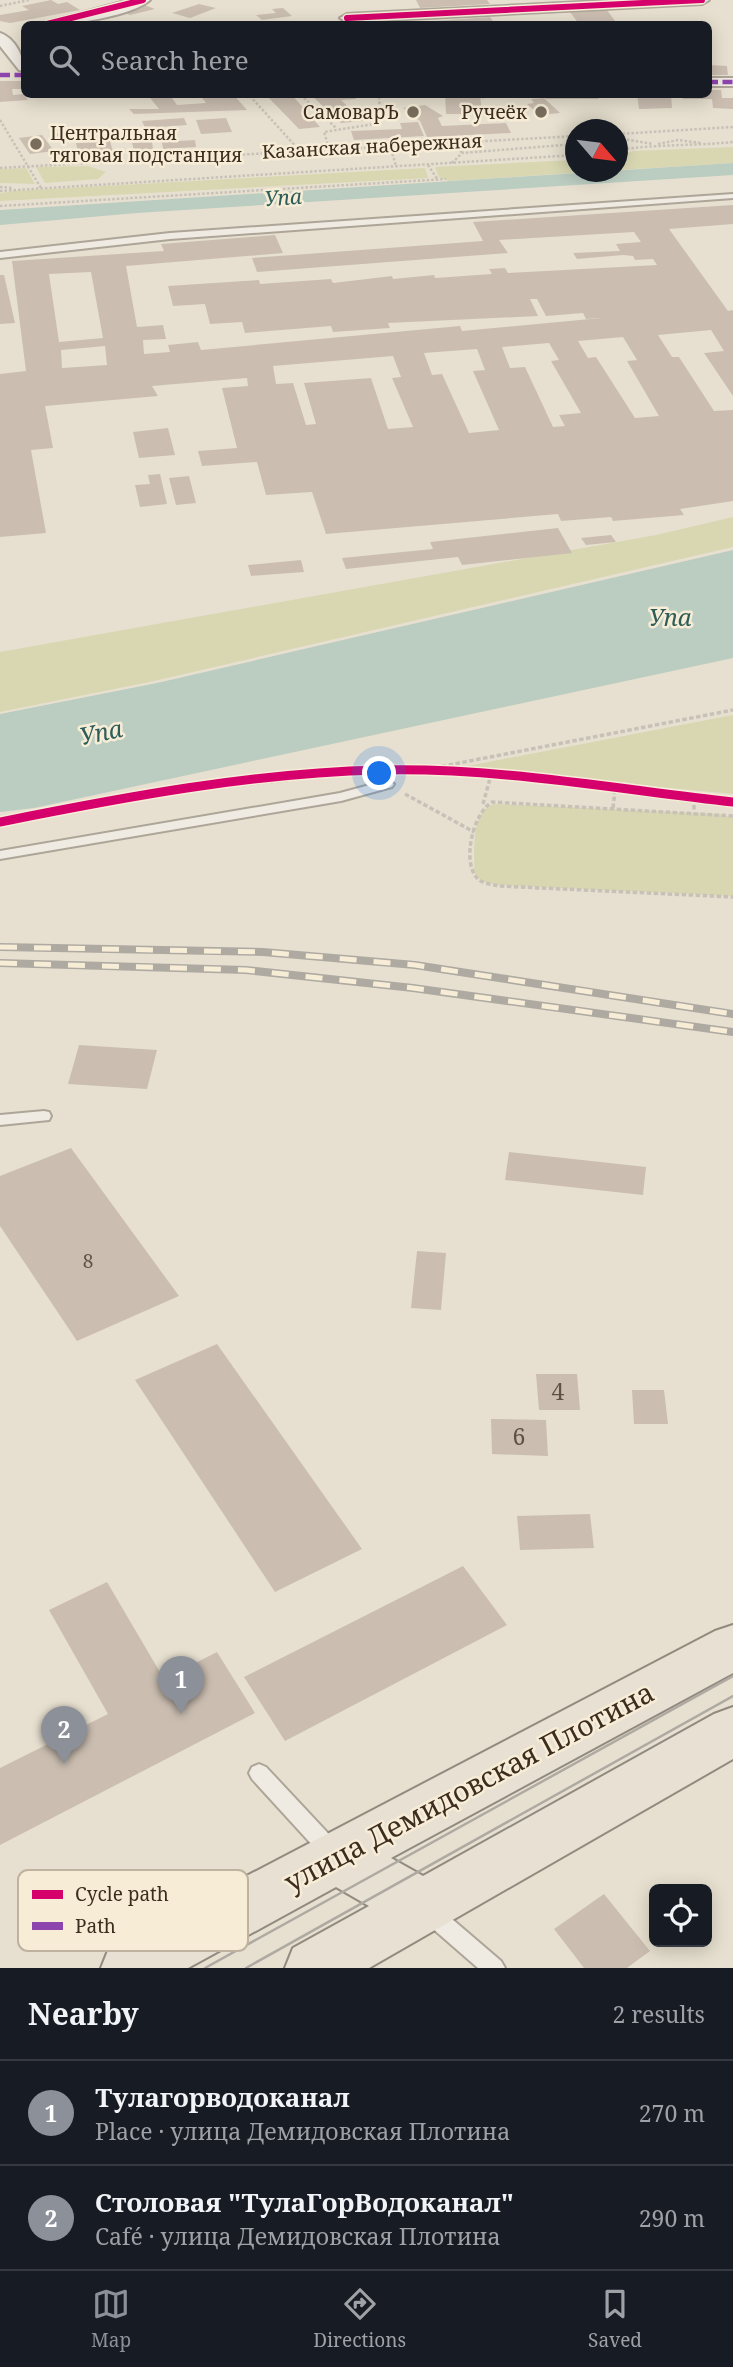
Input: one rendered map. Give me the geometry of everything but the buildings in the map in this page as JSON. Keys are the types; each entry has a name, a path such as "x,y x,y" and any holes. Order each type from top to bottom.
{"main road":[{"name":"улица Демидовская Плотина","path":"248,1904 733,1647"},
{"path":"314,1968 733,1731"},
{"path":"336,1857 423,1906"},
{"name":"улица Демидовская Плотина","path":"130,1968 162,1951"}],"street":[{"path":"62,21 105,12 143,0"},
{"path":"344,0 348,21 702,0"},
{"path":"4,34 21,62"},
{"path":"0,75 21,75"},
{"path":"712,82 733,82"}],"lane":[{"path":"0,255 170,236 733,196"},
{"path":"0,855 341,797 388,783"},
{"path":"0,1120 44,1116"},
{"path":"259,1773 336,1857"},
{"path":"423,1906 494,1968"}],"path":[{"path":"0,5 29,0"},
{"path":"252,98 299,149"},
{"path":"304,98 337,129"},
{"path":"329,148 324,132 374,124 380,118 379,98"},
{"path":"0,120 42,189"},
{"path":"628,135 733,127"},
{"path":"0,128 13,150 15,160 0,167"},
{"path":"673,131 678,140"},
{"path":"533,138 546,157"},
{"path":"628,139 680,148 705,143"},
{"path":"628,149 678,140 733,142"},
{"path":"448,142 458,146 462,153"},
{"path":"390,145 396,166"},
{"path":"452,163 462,153 501,153 536,146 565,145"},
{"path":"0,189 42,189 565,156"},
{"path":"428,165 438,180"},
{"path":"0,206 446,180"},
{"path":"421,771 733,710"},
{"path":"491,775 483,805 475,815 472,872 480,882 499,886 733,898"},
{"path":"388,783 474,832"},
{"path":"613,808 615,790"},
{"path":"694,797 694,811"},
{"path":"483,805 502,801 694,811 733,816"}],"green space":[{"path":"733,147 733,163 628,169 628,153"},
{"path":"565,160 565,174 449,181 439,177 435,167"},
{"path":"88,166 106,172 98,179 45,183 36,167"},
{"path":"26,168 35,184 0,183 0,169"},
{"path":"425,168 428,178 0,201 0,193 14,191"},
{"path":"733,517 733,547 154,681 0,712 0,652 656,535"},
{"path":"733,715 733,794 457,768"},
{"path":"494,804 720,814 733,818 733,896 498,885 481,881 474,872 475,833 481,815 486,808"}],"water":[{"name":"Упа","path":"733,163 733,175 628,182 628,170"},
{"name":"Упа","path":"565,174 565,182 623,182 137,213 0,225 0,210"},
{"name":"Упа","path":"733,550 733,658 34,808 0,812 0,714 157,683"}],"tram line":[{"path":"248,1944 733,1676"},
{"path":"246,1968 733,1696"},
{"path":"205,1968 236,1951"}],"railway":[{"path":"0,947 263,952 415,965 733,1014"},
{"path":"0,963 246,970 413,988 733,1032"}],"marked path":[{"path":"0,75 21,75"},
{"path":"712,82 733,82"}],"cycle path":[{"path":"62,21 105,12 143,0"},
{"path":"347,18 702,0"},
{"path":"0,822 117,798 270,779 379,770 491,775 733,802"}],"place":[{"name":"СамоварЪ","path":"413,112"},
{"name":"Ручеёк","path":"541,112"},
{"name":"Центральная тяговая подстанция","path":"36,144"},
{"name":"Тулагорводоканал","path":"181,1714"},
{"name":"Столовая \"ТулаГорВодоканал\"","path":"64,1764"}]}
